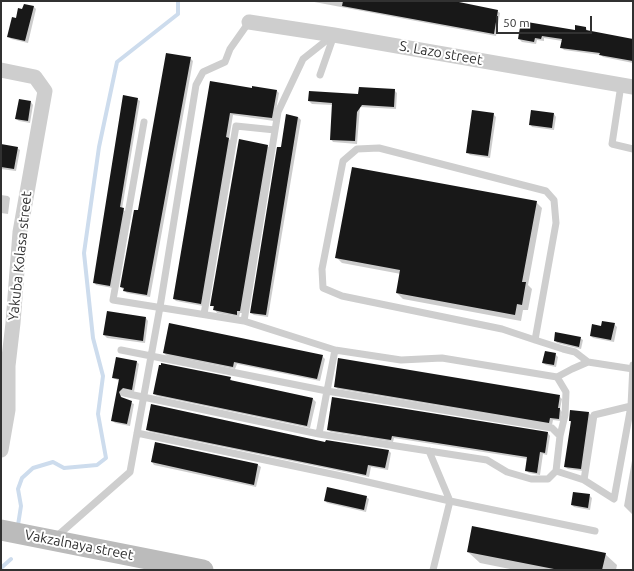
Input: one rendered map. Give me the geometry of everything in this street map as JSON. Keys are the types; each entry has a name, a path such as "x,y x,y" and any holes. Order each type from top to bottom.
{"main road":[{"name":"Vakzalnaya street","path":"1,530 203,570"}],"street":[{"name":"S. Lazo street","path":"249,22 334,34 627,86"},
{"name":"Yakuba Kolasa street","path":"1,70 35,77 45,91 20,232 14,323 8,366 8,410 1,450"}],"lane":[{"path":"52,540 130,472 160,307 196,85 203,72 225,62 230,49 249,22"},
{"path":"320,75 334,34"},
{"path":"244,321 278,112 303,59 334,34"},
{"path":"627,86 612,144 633,149"},
{"path":"144,122 113,300 244,321 335,350 401,360 442,358 558,378 572,369 588,362"},
{"path":"204,314 236,126 275,130"},
{"path":"535,340 556,222 554,200 546,191 379,148 357,149 343,161 322,269 323,288 342,296 502,329 535,340 575,352 588,362 633,368 631,406 614,499 584,480 556,471"},
{"path":"121,350 327,391 552,428 560,436"},
{"path":"318,434 335,350"},
{"path":"124,393 318,434 487,460 507,472 531,479 548,479 556,471 560,436 565,415 566,392 558,378"},
{"path":"584,480 594,415 631,406"},
{"path":"138,433 595,531"},
{"path":"429,451 450,501 433,570"}],"building":[{"path":"343,1 454,1 498,10 494,34 342,6"},
{"path":"24,4 34,6 25,41 7,37 12,17 16,18 18,8 22,9"},
{"path":"521,21 575,30 575,25 586,27 586,30 633,39 633,61 599,55 600,53 560,48 562,39 542,36 541,39 535,38 534,42 518,39"},
{"path":"166,53 191,57 147,295 123,291 124,288 120,287 134,210 138,210"},
{"path":"210,81 252,88 252,86 277,90 272,118 230,113 226,137 229,138 201,304 173,299"},
{"path":"359,87 395,89 394,107 362,105 357,112 355,141 330,140 332,103 308,101 309,91 358,94"},
{"path":"123,95 138,98 120,207 124,208 110,286 93,283"},
{"path":"19,99 31,101 28,121 15,119"},
{"path":"472,110 494,113 488,156 466,153"},
{"path":"531,110 554,113 552,128 529,125"},
{"path":"286,114 298,117 266,315 250,313 277,147 281,147"},
{"path":"239,139 268,145 240,311 237,311 237,315 213,310 214,306 210,306"},
{"path":"1,144 18,147 14,169 1,167"},
{"path":"352,167 537,201 522,282 526,282 522,305 517,304 515,315 396,293 400,270 335,258"},
{"path":"107,311 146,317 143,341 103,335"},
{"path":"602,321 615,323 611,340 590,336 592,324 601,326"},
{"path":"169,323 323,355 317,379 234,362 233,367 163,353"},
{"path":"555,332 581,337 579,347 554,341"},
{"path":"545,351 556,353 554,365 542,363"},
{"path":"116,357 137,361 132,390 123,388 119,392 121,397 132,401 127,424 111,421 119,379 112,378"},
{"path":"338,358 560,395 558,408 560,408 559,419 550,418 549,423 334,387"},
{"path":"161,363 231,377 230,380 313,398 307,426 153,394 159,365 161,365"},
{"path":"332,397 548,432 545,453 540,452 537,473 525,471 527,457 392,436 391,440 327,430"},
{"path":"151,404 325,442 326,440 389,450 385,468 368,465 366,475 146,430"},
{"path":"570,410 589,412 581,469 564,467 571,421 569,421"},
{"path":"155,442 258,464 254,485 151,462"},
{"path":"327,487 367,496 364,510 324,501"},
{"path":"573,492 590,494 588,508 571,505"},
{"path":"472,526 606,553 602,570 559,570 467,552"}],"waterway":[{"path":"18,525 21,506 18,489 22,478 33,468 53,462 64,468 97,465 106,458 98,414 103,376 93,338 84,253 99,147 117,62 178,14 178,1"},
{"path":"1,568 11,559"}]}
